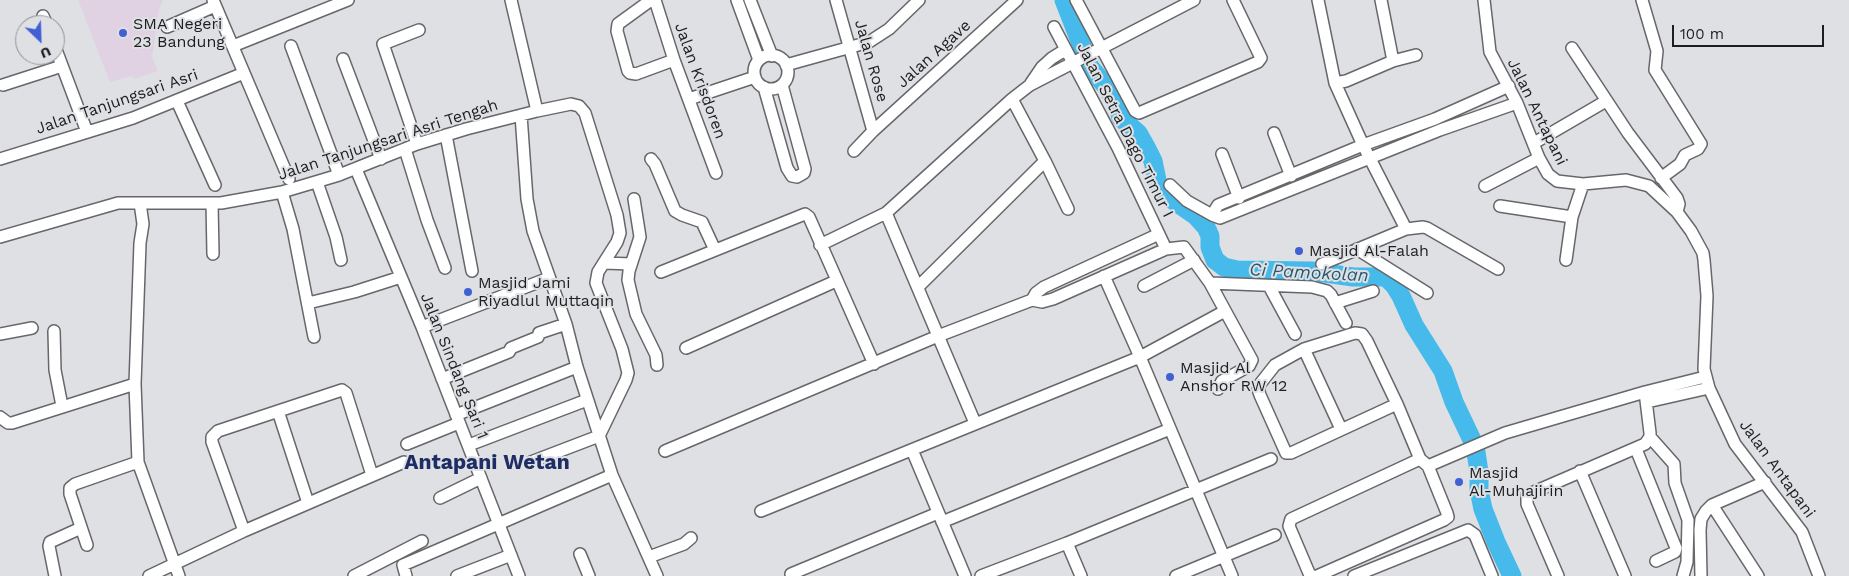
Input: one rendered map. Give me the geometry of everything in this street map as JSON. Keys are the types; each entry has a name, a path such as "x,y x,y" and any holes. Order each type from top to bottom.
{"street":[{"path":"233,46 348,0"},
{"path":"511,0 537,111"},
{"path":"653,0 618,24 617,32 630,73 636,74 674,60"},
{"name":"Jalan Krisdoren","path":"653,0 716,173"},
{"path":"737,0 759,60"},
{"path":"750,0 772,56"},
{"name":"Jalan Rose","path":"836,0 873,131"},
{"name":"Jalan Agave","path":"854,151 873,131 1017,0"},
{"path":"1076,0 1097,50 1135,111 1139,113 1258,62 1261,58 1233,0"},
{"path":"820,245 886,214 1030,84 1194,0"},
{"path":"1318,0 1335,83 1363,145 1406,229"},
{"path":"1381,0 1393,62"},
{"name":"Jalan Antapani","path":"1484,0 1490,52 1509,86 1539,158 1548,174 1557,181 1583,184 1626,180 1649,186 1677,212 1691,231 1703,254 1707,296 1704,369 1707,383 1733,439 1802,532 1819,576"},
{"path":"1642,0 1657,51 1655,70 1701,144 1698,149 1685,156 1677,167 1661,178"},
{"path":"786,65 869,42 880,36 913,2"},
{"path":"166,27 214,3 289,179"},
{"name":"Jalan Setra Dago Timur I","path":"1054,27 1065,50 1075,61 1166,248"},
{"path":"417,144 383,44 419,30"},
{"path":"291,46 339,175"},
{"path":"1572,48 1606,101 1679,201 1677,212"},
{"path":"1030,84 1042,67 1065,50"},
{"path":"1335,83 1346,81 1416,55"},
{"path":"772,56 778,57 786,65 788,72 786,79 777,88 760,85 755,77 755,68 759,60 772,56"},
{"path":"343,59 381,158"},
{"path":"3,85 62,66 87,132"},
{"name":"Jalan Tanjungsari Asri","path":"0,159 133,118 244,74"},
{"path":"689,100 755,77"},
{"path":"764,87 787,168 792,176 797,177 804,173 805,169 782,84"},
{"path":"1170,186 1187,201 1220,218 1370,158 1438,124 1470,103 1509,86"},
{"path":"1012,99 1068,209"},
{"path":"177,101 215,184"},
{"path":"1534,143 1606,101"},
{"path":"1470,103 1476,118"},
{"path":"1212,215 1218,205 1239,198 1363,145 1438,124 1476,118 1517,103"},
{"name":"Jalan Tanjungsari Asri Tengah","path":"0,237 118,203 140,205 212,203 283,194 356,169 417,144 521,115 571,104 579,106 585,114 618,215 620,232 617,242 605,263"},
{"path":"521,115 530,217 566,324 587,400 612,475 657,576"},
{"path":"1274,133 1292,176"},
{"path":"446,135 472,271"},
{"path":"405,149 427,220 445,268"},
{"path":"1222,154 1239,198"},
{"path":"1485,186 1539,158"},
{"path":"651,159 656,164 675,211 702,222 715,250"},
{"path":"918,287 1045,161"},
{"name":"Jalan Sindang Sari 1","path":"356,169 422,327 519,576"},
{"path":"317,182 336,237 341,260"},
{"path":"1566,260 1572,217 1583,184"},
{"path":"283,194 293,229 314,337"},
{"path":"634,199 640,237 628,280 632,303 656,355 657,364"},
{"path":"212,203 213,254"},
{"path":"140,205 143,224 140,243 135,384 138,462 180,576"},
{"path":"1500,206 1572,217"},
{"path":"661,272 805,214 809,217 874,364"},
{"path":"886,214 976,423"},
{"path":"1322,264 1406,229 1427,228 1498,269"},
{"path":"1032,300 1036,293 1044,287 1159,234"},
{"path":"665,451 938,336 1032,300 1042,302 1053,299 1166,248 1184,247 1194,260 1210,283 1252,360 1248,366 1222,381 1218,389"},
{"path":"1357,249 1427,293"},
{"path":"1144,286 1194,260"},
{"path":"531,462 599,436 628,373 622,348 596,282 598,272 605,263 631,264"},
{"path":"1104,276 1140,356 1232,576"},
{"path":"308,303 354,292 401,277"},
{"path":"422,327 549,278"},
{"path":"686,348 836,281"},
{"path":"1210,283 1312,287 1329,292 1346,323"},
{"path":"1269,286 1295,334"},
{"path":"1335,303 1373,291"},
{"path":"761,511 1140,356 1226,311"},
{"path":"442,379 509,352 512,348 538,337 539,333 566,324"},
{"path":"0,334 32,328"},
{"path":"54,331 55,370 62,406"},
{"path":"1317,576 1444,520 1448,516 1397,404 1362,334 1355,333 1304,349 1275,365 1260,384 1258,389 1286,453 1291,453 1397,404"},
{"path":"1304,349 1341,429"},
{"path":"407,444 458,419 577,367"},
{"path":"1312,576 1289,526 1291,519 1424,463 1465,452 1506,433 1707,383"},
{"path":"0,417 8,423 12,423 135,384"},
{"path":"244,531 213,446 212,438 218,431 342,390 346,393 372,475"},
{"path":"1646,397 1650,437 1674,464 1675,483 1688,520 1687,562 1683,576"},
{"path":"469,445 587,400"},
{"path":"278,411 308,503"},
{"path":"791,574 1170,429"},
{"path":"1558,576 1527,504 1527,495 1580,471 1636,449 1645,444 1650,437"},
{"path":"1636,449 1676,548 1675,552 1656,561"},
{"path":"912,450 965,576"},
{"path":"981,576 1068,543 1271,459"},
{"path":"87,545 70,494 72,486 138,462"},
{"path":"149,576 244,531 404,462"},
{"path":"1580,471 1625,576"},
{"path":"406,576 403,565 612,475"},
{"path":"440,498 482,478"},
{"path":"1701,576 1701,519 1706,511 1712,505 1765,482"},
{"path":"1712,505 1758,576"},
{"path":"56,576 49,546 50,542 81,528"},
{"path":"1354,576 1468,530 1475,535 1492,576"},
{"path":"1176,576 1274,535"},
{"path":"650,557 684,544 691,538"},
{"path":"354,576 422,541"},
{"path":"1068,543 1082,576"},
{"path":"580,554 589,576"},
{"path":"458,576 511,555"}],"shaded area":[{"name":"SMA Negeri 23 Bandung","path":"78,0 163,0 159,9 152,57 158,71 134,79 132,76 110,82"}],"waterway":[{"name":"Ci Pamokolan","path":"1064,0 1090,67 1109,90 1118,106 1121,118 1138,133 1153,161 1158,185 1164,194 1196,216 1206,227 1215,260 1224,267 1237,270 1311,271 1353,277 1386,277 1394,285 1414,325 1443,371 1454,402 1472,440 1476,452 1479,490 1483,509 1512,576"}],"place":[{"name":"SMA Negeri 23 Bandung","path":"123,33"},
{"name":"Masjid Al-Falah","path":"1299,251"},
{"name":"Masjid Jami Riyadlul Muttaqin","path":"468,292"},
{"name":"Masjid Al Anshor RW 12","path":"1170,377"},
{"name":"Masjid Al-Muhajirin","path":"1459,482"}],"district":[{"name":"Antapani Wetan","path":"487,463"}]}
